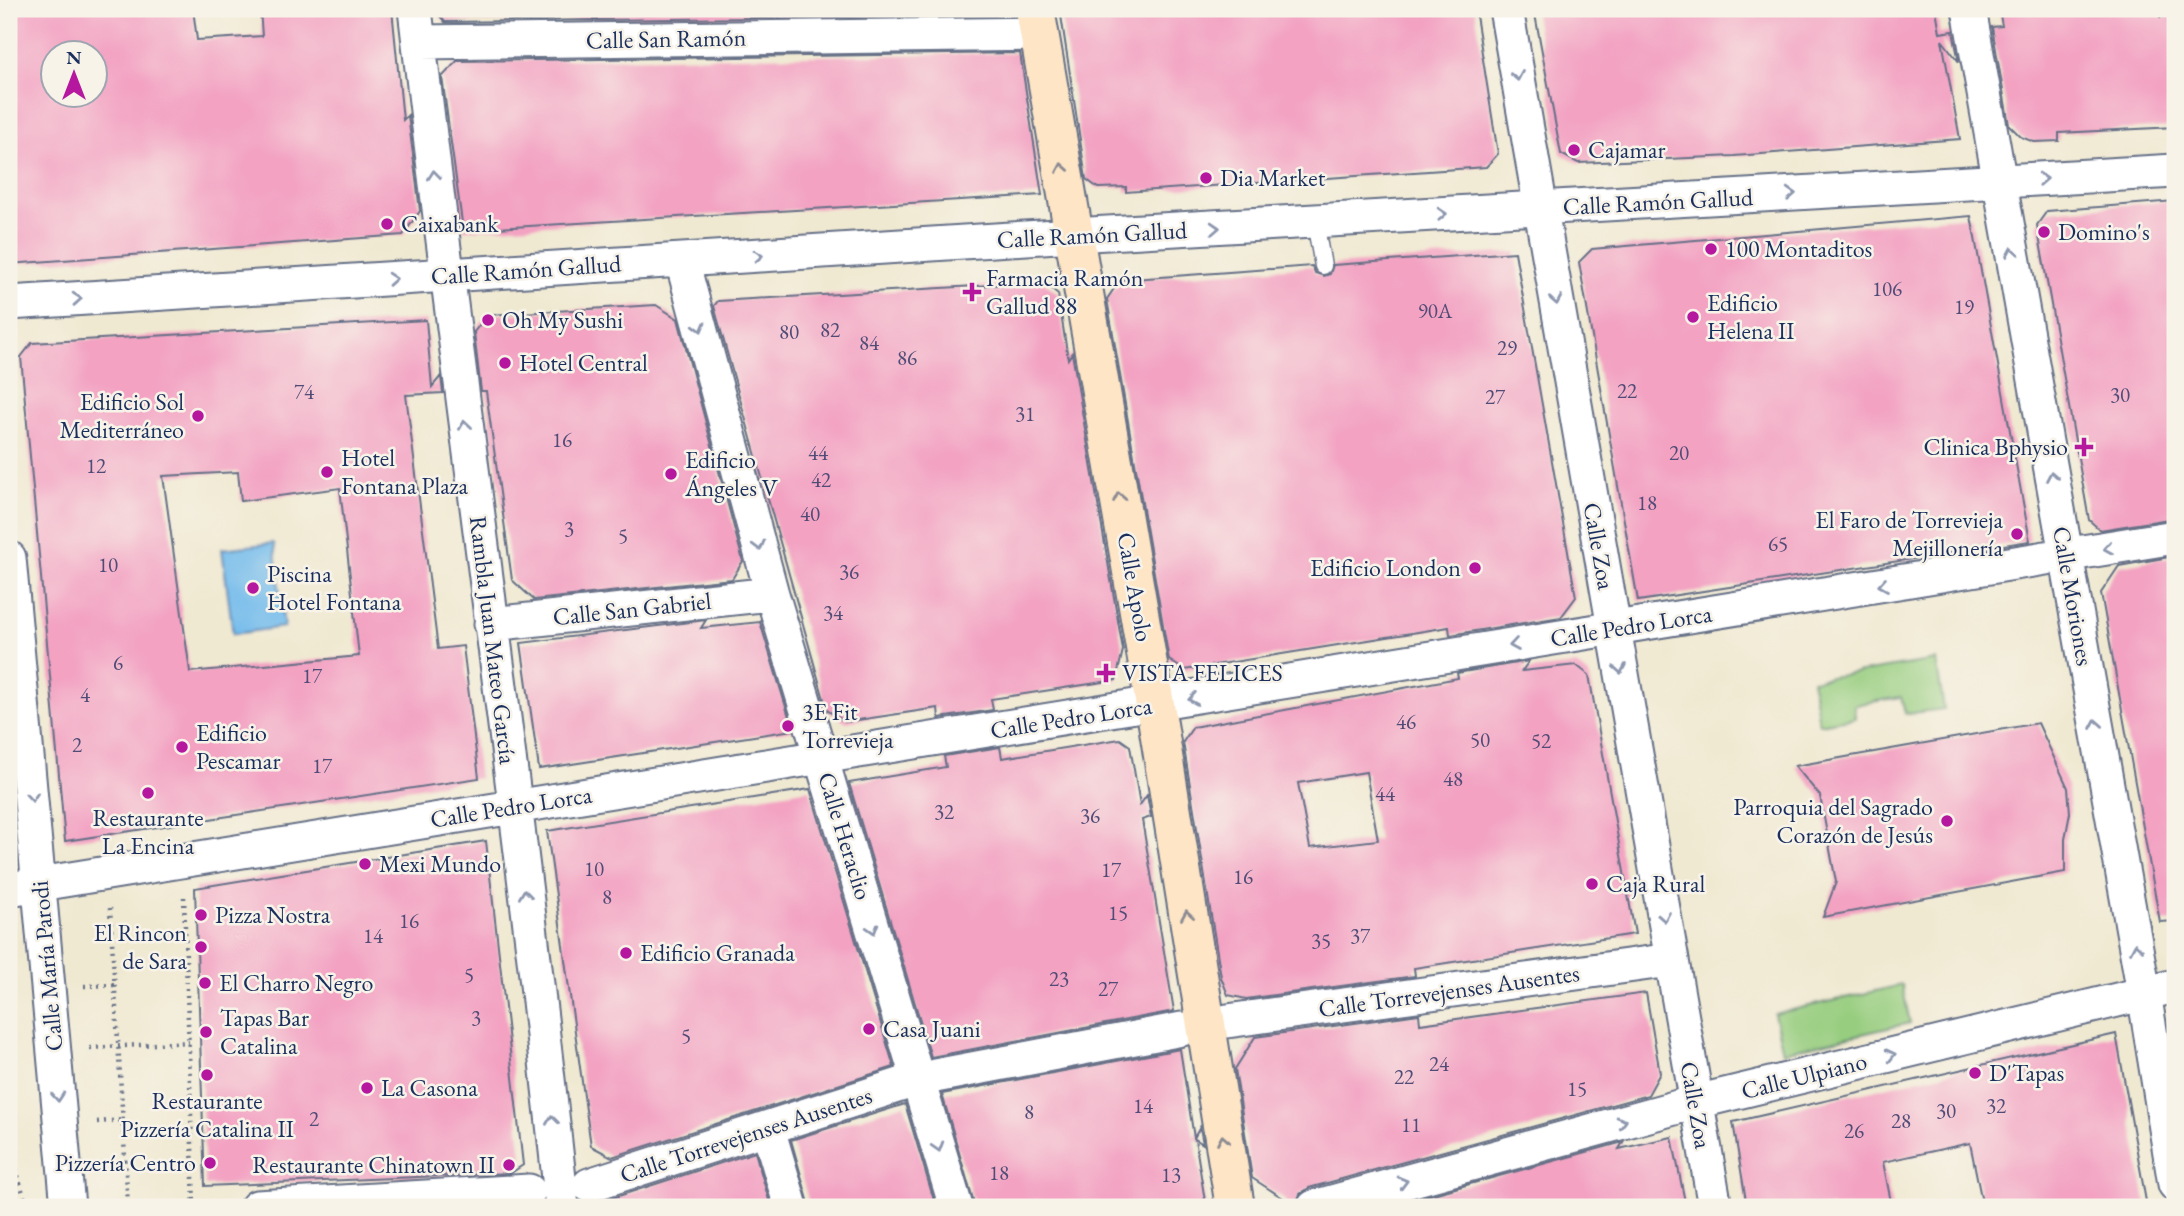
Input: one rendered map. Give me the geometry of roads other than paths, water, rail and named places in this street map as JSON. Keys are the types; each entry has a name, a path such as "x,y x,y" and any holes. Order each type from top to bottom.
{"street":[{"name":"Rambla Juan Mateo García","path":"415,9 445,275 515,806 560,1193"},
{"name":"Calle Zoa","path":"1506,9 1715,1207"},
{"name":"Calle Moriones","path":"1969,9 2066,555 2160,989 2175,1184"},
{"name":"Calle San Ramón","path":"419,42 1037,22"},
{"name":"Calle Apolo","path":"1037,22 1155,705 1235,1207"},
{"name":"Calle Ramón Gallud","path":"9,303 1073,235 2175,171"},
{"name":"Calle Heraclio","path":"682,261 772,594 956,1207"},
{"name":"Calle Pedro Lorca","path":"24,888 2175,537"},
{"name":"Calle María Parodi","path":"9,558 24,888 68,1207"},
{"name":"Calle San Gabriel","path":"491,624 772,594"},
{"name":"Calle Torrevejenses Ausentes","path":"1227,1021 1671,960"},
{"name":"Calle Ulpiano","path":"1314,1207 1696,1102 2160,989"},
{"path":"935,1076 1182,1029"},
{"name":"Calle Torrevejenses Ausentes","path":"257,1207 560,1193 903,1084"},
{"path":"768,1129 791,1207"}],"lane":[{"path":"1315,222 1323,266"}],"water":[{"name":"Piscina Hotel Fontana","path":"274,543 284,627 233,634 222,549"}],"place":[{"name":"Cajamar","path":"1574,150"},
{"name":"Dia Market","path":"1206,178"},
{"name":"Caixabank","path":"387,224"},
{"name":"Domino's","path":"2044,232"},
{"name":"100 Montaditos","path":"1711,249"},
{"name":"Farmacia Ramón Gallud 88","path":"972,292"},
{"name":"Edificio Helena II","path":"1693,317"},
{"name":"Oh My Sushi","path":"488,320"},
{"name":"Hotel Central","path":"505,363"},
{"name":"Edificio Sol Mediterráneo","path":"198,416"},
{"name":"Clinica Bphysio","path":"2084,447"},
{"name":"Hotel Fontana Plaza","path":"327,472"},
{"name":"Edificio Ángeles V","path":"671,474"},
{"name":"El Faro de Torrevieja Mejillonería","path":"2017,534"},
{"name":"Edificio London","path":"1475,568"},
{"name":"Piscina Hotel Fontana","path":"253,588"},
{"name":"VISTA FELICES","path":"1106,673"},
{"name":"3E Fit Torrevieja","path":"788,726"},
{"name":"Edificio Pescamar","path":"182,747"},
{"name":"Restaurante La Encina","path":"148,793"},
{"name":"Parroquia del Sagrado Corazón de Jesús","path":"1947,821"},
{"name":"Mexi Mundo","path":"365,864"},
{"name":"Caja Rural","path":"1592,884"},
{"name":"Pizza Nostra","path":"201,915"},
{"name":"El Rincon de Sara","path":"201,947"},
{"name":"Edificio Granada","path":"626,953"},
{"name":"El Charro Negro","path":"205,983"},
{"name":"Casa Juani","path":"869,1029"},
{"name":"Tapas Bar Catalina","path":"206,1032"},
{"name":"D'Tapas","path":"1975,1073"},
{"name":"Restaurante Pizzería Catalina II","path":"207,1075"},
{"name":"La Casona","path":"367,1088"},
{"name":"Pizzería Centro","path":"210,1163"},
{"name":"Restaurante Chinatown II","path":"509,1165"}]}
